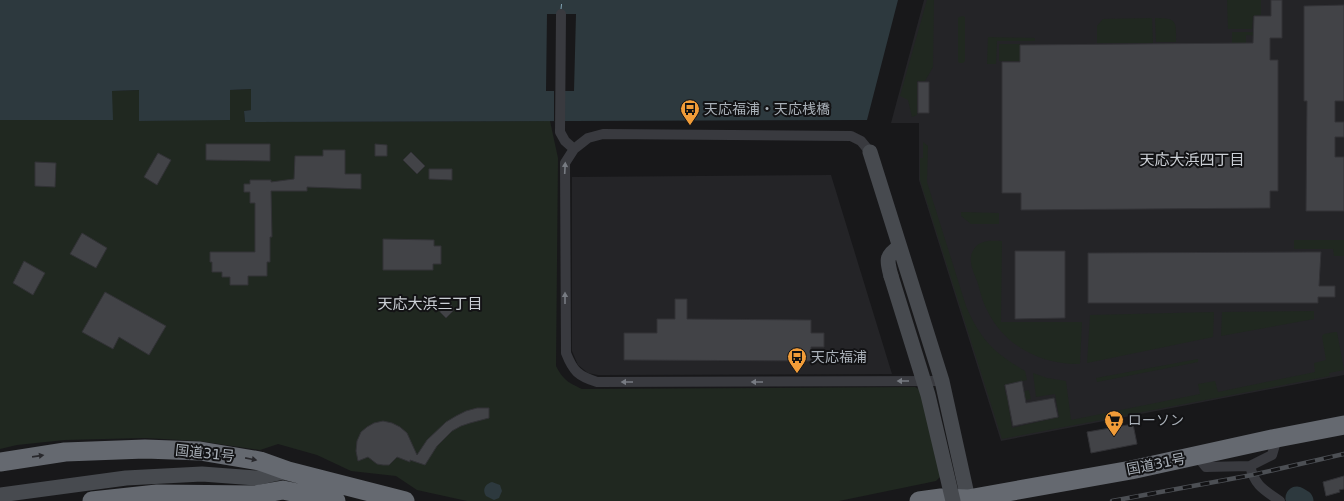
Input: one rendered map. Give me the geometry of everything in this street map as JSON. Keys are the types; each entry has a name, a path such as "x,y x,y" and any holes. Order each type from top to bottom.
{"highway":[{"name":"国道31号","path":"919,501 941,498 961,500 1131,470 1344,425"},
{"name":"国道31号","path":"0,462 65,452 145,449 200,451 260,461 288,471 405,501"},
{"path":"92,501 157,494 254,495 283,490 336,501"}],"street":[{"path":"561,14 560,132 565,141 574,149"},
{"path":"942,381 597,382 584,378 571,366 566,353 565,163 574,149 588,138 603,134 851,136 861,141 870,152 942,381 961,500"},
{"path":"899,248 891,252 888,261 891,276 961,500"},
{"path":"1197,456 1206,467 1250,466 1272,454 1277,438"},
{"path":"1250,466 1252,475 1261,488 1280,501"},
{"path":"0,495 126,478 202,474 256,478 288,471"},
{"path":"256,478 283,490"}],"shaded area":[{"path":"0,0 898,0 867,120 245,122 244,111 251,110 251,89 230,90 230,120 139,121 139,90 112,91 113,120 0,120"},
{"path":"924,0 1344,0 1344,375 1001,441 919,180 919,123 891,123"},
{"path":"927,0 934,0 933,67 925,81 917,81 917,115 912,117 908,100 900,96"},
{"path":"1227,0 1261,0 1261,15 1253,16 1252,29 1228,29"},
{"path":"963,16 965,17 965,61 963,63 959,63 958,18"},
{"path":"1152,18 1153,43 1097,43 1097,26 1103,19"},
{"path":"1155,18 1168,19 1174,22 1176,42 1156,42"},
{"path":"1232,32 1261,32 1262,36 1246,35 1246,43 1232,43"},
{"path":"988,37 1035,38 1035,41 997,41 996,64 987,64"},
{"path":"999,44 1020,44 1020,61 999,61"},
{"path":"251,89 251,110 244,111 245,122 550,121 558,158 556,366 561,375 573,385 582,389 915,387 924,392 943,474 936,481 839,501 467,501 417,490 396,476 351,471 317,455 278,444 260,450 199,441 145,438 65,440 17,445 0,449 0,120 112,120 112,91 139,90 139,121 230,119 230,90"},
{"path":"923,142 928,146 927,182 971,318 989,344 996,351 1025,371 1027,380 1004,385 1006,395 1029,390 1031,399 1008,403 1012,428 1059,417 1055,394 1036,397 1033,373 1047,378 1066,381 1071,420 1200,394 1198,384 1215,381 1218,392 1315,372 1314,363 1326,360 1322,336 1324,334 1337,332 1344,370 1329,373 1330,376 1002,439 920,180 920,158 923,158"},
{"path":"831,175 892,374 598,375 588,373 578,365 572,351 572,177"},
{"path":"961,212 999,213 999,224 971,224 961,216"},
{"path":"1294,240 1344,240 1344,256 1334,256 1333,249 1294,249"},
{"path":"1002,241 1001,322 1082,322 1080,364 1052,361 1038,357 1014,343 1003,334 994,323 982,299 972,269 971,257 974,249 983,242"},
{"path":"1314,311 1314,319 1221,336 1222,312"},
{"path":"1214,312 1213,337 1087,363 1090,315"},
{"path":"1198,359 1198,362 1097,382 1096,378"},
{"path":"492,482 500,485 502,491 499,498 494,500 486,496 484,492 486,486"}],"pier":[{"path":"547,14 576,14 574,91 565,91 565,121 554,121 554,91 546,91"}],"building":[{"path":"1271,0 1282,0 1282,38 1270,38 1270,60 1278,60 1278,191 1270,191 1270,208 1021,210 1021,193 1002,193 1002,62 1020,62 1020,45 1253,43 1254,16 1271,16"},
{"path":"1344,5 1344,101 1335,101 1335,122 1344,122 1344,137 1335,137 1335,157 1344,157 1344,211 1306,211 1307,101 1304,101 1304,6"},
{"path":"918,82 929,82 929,113 918,113"},
{"path":"206,144 270,144 270,161 206,160"},
{"path":"375,144 387,145 387,156 375,156"},
{"path":"323,150 345,150 345,174 361,174 361,189 307,187 307,191 271,191 272,237 270,237 270,262 267,262 267,276 248,276 248,285 230,285 230,277 222,277 222,272 212,272 210,252 255,252 255,203 250,203 250,192 244,192 244,184 250,184 250,180 271,180 271,182 294,179 295,156 323,156"},
{"path":"411,152 425,166 417,174 403,160"},
{"path":"158,153 171,160 157,185 144,177"},
{"path":"35,162 56,163 55,187 35,186"},
{"path":"429,169 452,169 452,180 429,179"},
{"path":"82,233 107,248 96,268 70,254"},
{"path":"383,239 434,240 434,246 441,246 441,264 433,264 433,270 383,270"},
{"path":"1015,251 1065,251 1065,318 1015,319"},
{"path":"1321,252 1319,286 1335,286 1335,297 1318,297 1318,303 1088,303 1088,253"},
{"path":"24,261 45,273 33,295 13,283"},
{"path":"105,292 166,326 149,355 119,337 113,349 82,332"},
{"path":"675,299 687,299 687,319 811,320 811,333 824,333 824,347 811,347 811,361 624,360 624,333 657,333 657,319 675,319"},
{"path":"446,300 453,307 453,311 446,318 440,312 440,307"},
{"path":"1022,381 1026,403 1054,398 1058,417 1013,426 1005,385"},
{"path":"477,408 489,408 489,418 461,426 452,431 437,446 425,465 410,460 410,462 397,457 389,465 377,464 368,457 358,461 356,451 357,441 361,432 374,423 383,421 400,427 407,433 417,455 427,440 446,422 466,411"},
{"path":"1133,424 1137,444 1091,453 1087,432"},
{"path":"1344,476 1344,489 1339,490 1340,492 1326,496 1323,482"}],"waterway":[{"path":"1297,498 1302,501"}],"ferry route":[{"path":"561,9 562,0"}],"railway":[{"path":"1112,501 1252,475 1344,454"}],"place":[{"name":"天応福浦・天応桟橋","path":"690,126"},
{"name":"天応福浦","path":"797,374"},
{"name":"ローソン","path":"1114,437"}],"district":[{"name":"天応大浜四丁目","path":"1192,160"},
{"name":"天応大浜三丁目","path":"430,304"}]}
